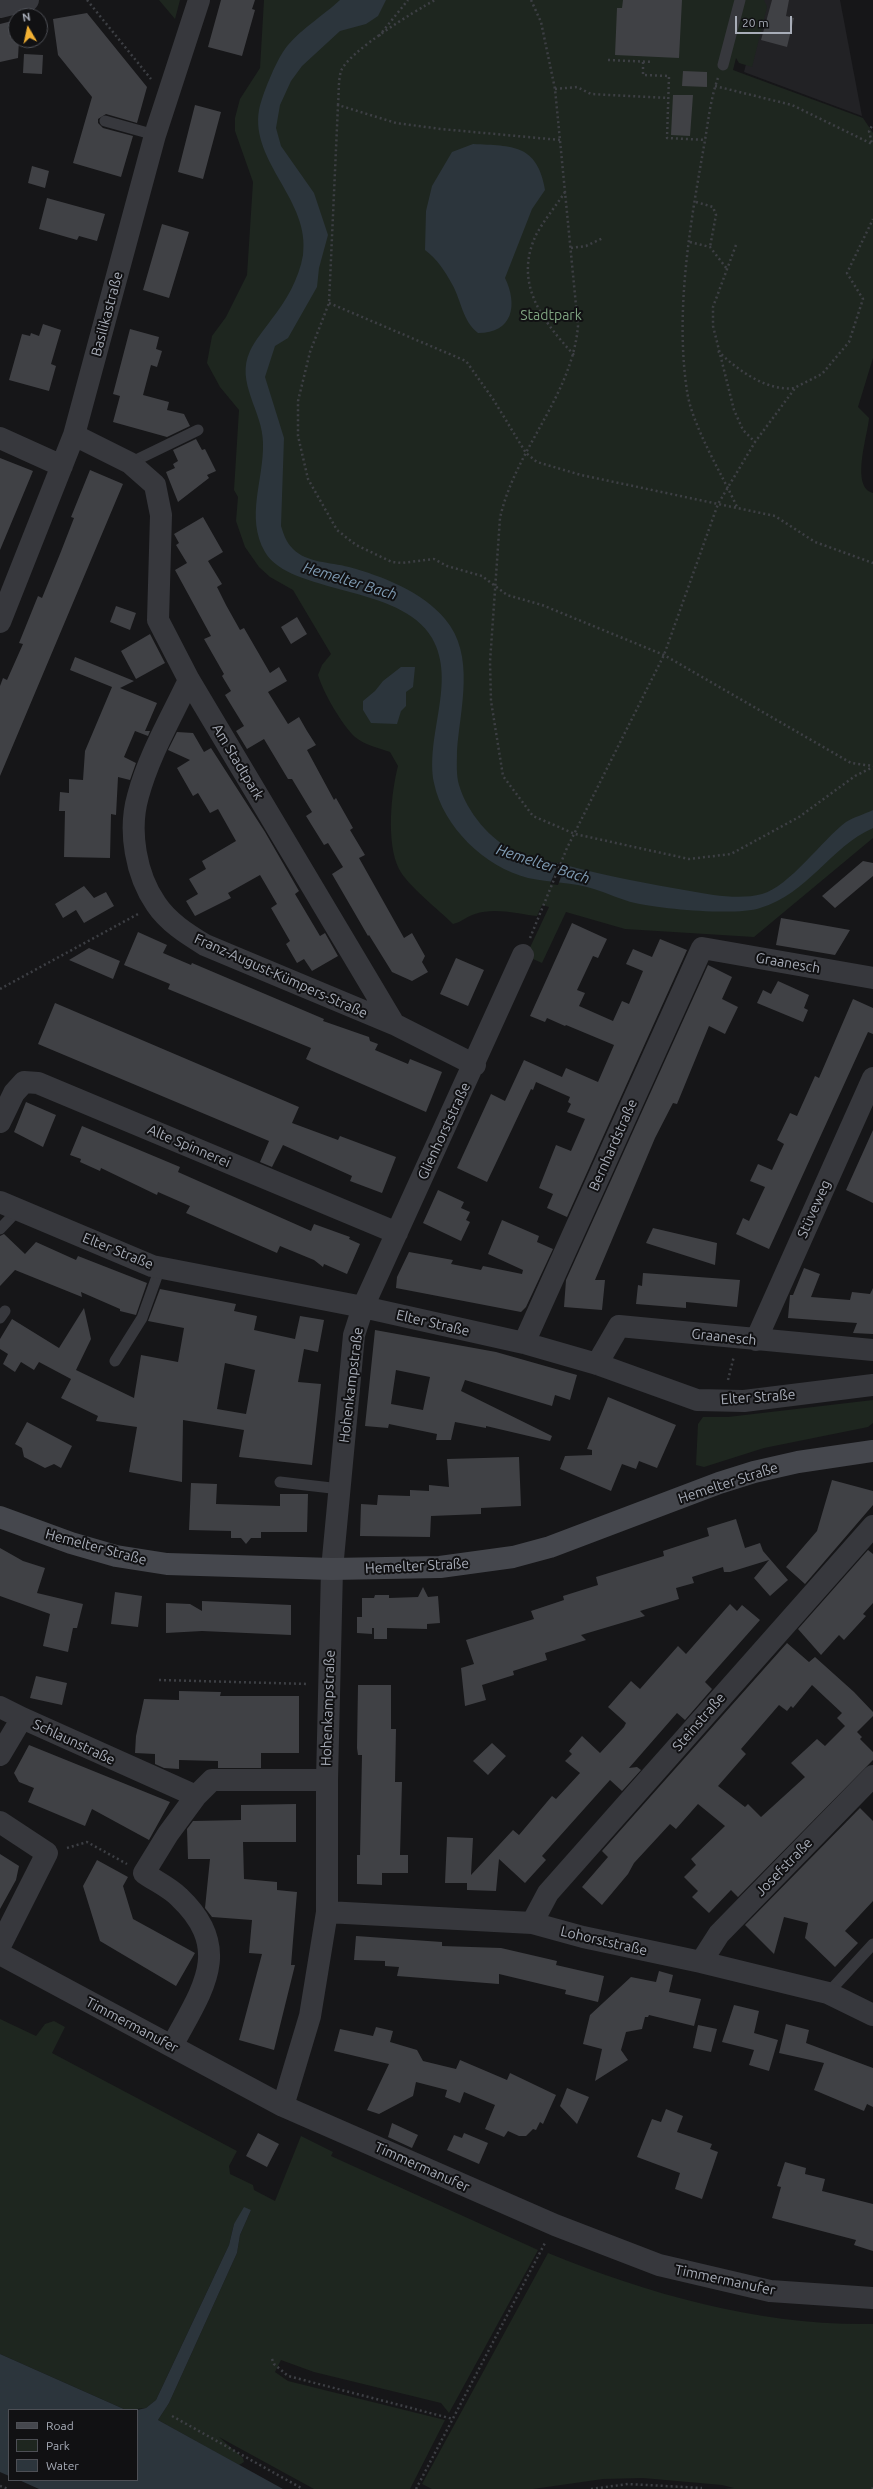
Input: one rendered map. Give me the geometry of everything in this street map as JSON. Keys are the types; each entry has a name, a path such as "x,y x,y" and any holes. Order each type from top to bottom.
{"main road":[{"name":"Hemelter Straße","path":"0,1517 71,1543 116,1556 167,1564 332,1569 440,1568 513,1557 595,1532 719,1483 754,1472 798,1462 873,1451"}],"street":[{"path":"0,7 28,0"},
{"name":"Basilikastraße","path":"1,619 74,435 155,135 166,97 199,0"},
{"name":"Am Stadtpark","path":"74,435 130,463 155,485 161,514 158,620 189,680 394,1024"},
{"path":"0,438 62,466"},
{"name":"Franz-August-Kümpers-Straße","path":"189,680 146,769 137,798 133,836 140,873 156,905 182,931 205,945 394,1024"},
{"name":"Graanesch","path":"702,948 873,978"},
{"name":"Bernhardstraße","path":"524,1343 702,948"},
{"name":"Glienhorststraße","path":"363,1307 475,1065 523,955"},
{"path":"394,1024 475,1065"},
{"name":"Stüveweg","path":"747,1339 873,1078"},
{"name":"Alte Spinnerei","path":"0,1122 14,1093 24,1082 38,1083 397,1233"},
{"name":"Elter Straße","path":"9,1206 160,1268 363,1307 524,1343 597,1364 697,1400 744,1401 873,1385"},
{"name":"Hohenkampstraße","path":"283,2106 310,2016 327,1912 326,1780 332,1569 354,1335 363,1307"},
{"name":"Graanesch","path":"597,1364 619,1326 873,1350"},
{"name":"Steinstraße","path":"532,1923 548,1893 873,1526"},
{"name":"Schlaunstraße","path":"0,1707 125,1766 196,1796"},
{"name":"Schlaunstraße","path":"0,1755 22,1718"},
{"name":"Josefstraße","path":"701,1962 719,1934 873,1776"},
{"path":"172,2046 202,1989 209,1968 210,1944 201,1923 179,1896 144,1873 168,1834 196,1796 212,1780 326,1780"},
{"path":"0,1822 47,1853 0,1946"},
{"name":"Lohorststraße","path":"327,1912 532,1923 583,1937 701,1962 828,1993 873,2015"},
{"name":"Timmermanufer","path":"0,1954 283,2106 555,2225 659,2265 770,2291 873,2298"}],"lane":[{"path":"723,65 740,0"},
{"path":"105,121 155,135"},
{"path":"130,463 198,430"},
{"path":"0,1229 9,1206"},
{"path":"115,1361 142,1318 160,1268"},
{"path":"280,1482 340,1489"},
{"path":"828,1993 873,1944"}],"path":[{"path":"87,0 166,97"},
{"path":"377,39 408,0"},
{"path":"435,0 360,49 346,62 341,72 338,105 329,303 310,352 298,402 298,436 308,479 328,514 338,530 356,545 392,562 402,563 434,559 447,566 482,576 507,595 542,605 664,655 851,763 873,766"},
{"path":"531,0 541,22 555,89 578,326 574,355 566,375 526,453 503,503 500,518 490,662 491,693 503,776 533,816 575,834 689,859 730,854 799,817 855,776 873,766"},
{"path":"608,60 653,62"},
{"path":"643,62 643,75 669,76 667,138 706,140"},
{"path":"723,65 715,86 690,242 683,301 687,392 696,420 737,508"},
{"path":"715,86 792,105 872,144 869,131 873,124"},
{"path":"555,89 577,87 591,94 668,98"},
{"path":"338,105 396,123 441,129 560,140"},
{"path":"565,192 536,236 529,261 529,282 532,300 551,330 574,355"},
{"path":"696,202 713,207 716,215 710,247"},
{"path":"717,350 733,365 758,379 779,388 796,387 822,374 848,342 863,299 847,273 873,219"},
{"path":"571,248 586,246 603,238"},
{"path":"690,242 710,247 727,270"},
{"path":"736,244 713,307 713,326 717,350 734,410 743,430 755,442"},
{"path":"329,303 466,361 493,399 526,453 537,462 582,475 775,516 815,542 873,563"},
{"path":"523,955 568,848 664,655 718,504 755,442 796,387"},
{"path":"0,989 156,905"},
{"path":"723,1401 747,1339"},
{"path":"159,1680 329,1684"},
{"path":"47,1853 87,1842 144,1873"},
{"path":"416,2489 555,2225"},
{"path":"272,2359 274,2364 288,2376 453,2418"},
{"path":"172,2416 303,2489"},
{"path":"591,2489 628,2484 702,2488"},
{"path":"0,2486 8,2489"}],"shaded area":[{"path":"762,0 840,0 862,116 744,72"}],"green space":[{"path":"159,0 180,0 175,19"},
{"name":"Stadtpark","path":"264,0 764,0 767,7 752,67 739,63 736,58 733,70 863,118 873,133 873,358 858,407 869,418 861,471 866,489 873,493 873,838 754,937 625,929 566,912 542,963 526,956 549,907 542,905 537,916 490,911 472,915 453,924 416,890 399,869 392,846 391,832 393,790 398,766 390,752 359,740 344,725 328,699 318,675 322,665 331,654 293,590 270,577 259,567 245,547 236,521 238,497 234,490 239,410 220,387 207,363 212,336 226,317 247,275 253,182 235,131 235,118 240,99 260,68"},
{"path":"873,1400 873,1423 868,1427 764,1448 704,1467 696,1465 698,1424 703,1417 728,1417"},
{"path":"0,2019 36,2036 45,2024 54,2021 65,2027 52,2053 237,2151 229,2166 230,2174 253,2185 254,2190 275,2201 301,2136 333,2152 331,2156 538,2250 449,2413 441,2403 314,2372 281,2360 275,2372 288,2381 445,2420 410,2489 314,2489 219,2437 243,2458 244,2462 239,2465 158,2420 169,2403 237,2253 240,2235 251,2210 234,2224 229,2245 156,2400 146,2408 124,2409 0,2354"},
{"path":"548,2253 626,2282 707,2305 789,2320 873,2324 873,2489 724,2489 734,2488 722,2485 643,2478 603,2479 533,2489 432,2489 422,2484"}],"water":[{"name":"Hemelter Bach","path":"340,0 386,0 378,16 366,24 340,31 302,66 291,81 280,105 276,128 281,146 314,193 328,235 319,268 317,287 288,338 275,346 265,377 284,438 281,526 286,538 293,549 299,554 312,560 349,567 375,575 401,586 414,593 436,609 445,619 455,633 463,666 463,700 457,751 457,773 459,785 468,805 481,824 497,840 516,852 540,860 659,886 717,895 745,897 762,894 772,890 794,873 846,822 873,810 873,828 858,836 806,882 777,901 760,908 717,912 647,905 630,902 586,887 528,878 512,873 496,865 468,843 456,829 446,815 434,783 432,765 433,746 439,709 442,672 439,655 432,638 417,621 396,608 372,598 297,576 278,566 265,552 259,539 256,525 256,512 263,457 263,443 262,431 248,386 246,363 254,343 282,305 295,281 303,255 303,235 298,217 290,199 263,147 259,129 259,110 270,78 281,54 303,30"},
{"path":"473,144 511,147 521,150 536,164 545,190 532,209 505,278 511,298 510,316 499,328 490,332 478,333 465,317 447,274 437,261 425,250 426,211 432,186 452,152"},
{"path":"401,667 415,667 413,687 406,692 406,706 401,711 397,724 371,723 363,710 363,701 375,691 383,681"},
{"path":"244,2207 251,2210 240,2235 237,2253 169,2403 158,2420 283,2489 39,2489 21,2481 138,2481 138,2410 146,2408 156,2400 229,2245 234,2224"},
{"path":"0,2354 124,2409 8,2409 8,2476 0,2472"}],"pier":[{"path":"559,862 566,864 558,885 550,884"}],"building":[{"path":"221,0 255,0 252,9 255,10 242,56 208,47"},
{"path":"623,0 682,0 679,58 615,55 617,8 622,8"},
{"path":"772,0 789,0 786,16 794,18 787,47 761,40"},
{"path":"87,13 147,87 137,123 106,114 98,119 98,123 103,128 133,136 121,177 73,163 92,97 58,55 53,19"},
{"path":"8,22 8,48 19,48 18,58 0,62 0,24"},
{"path":"24,54 43,55 42,74 23,73"},
{"path":"683,71 707,72 707,87 682,86"},
{"path":"673,95 693,95 690,136 671,135"},
{"path":"195,105 221,112 203,179 178,172"},
{"path":"32,166 49,171 45,188 28,183"},
{"path":"47,198 105,214 97,241 79,236 77,240 39,229"},
{"path":"162,224 189,232 169,298 143,290"},
{"path":"43,324 61,330 51,364 56,366 49,391 9,380 22,334 30,336 31,333 39,336"},
{"path":"130,329 159,337 156,349 162,351 157,367 151,365 143,395 169,402 167,410 184,414 190,426 167,437 113,422 120,396 113,394"},
{"path":"196,439 202,450 205,449 216,471 207,475 209,478 178,502 166,472 175,468 173,464 178,461 173,450"},
{"path":"0,458 33,471 0,550"},
{"path":"90,470 123,484 0,776 0,686 3,678 7,680 23,644 19,643 38,596 42,598 74,518 71,517"},
{"path":"203,517 223,552 208,561 222,584 217,587 226,605 240,630 244,628 270,673 279,667 287,681 268,692 288,724 299,717 316,745 307,750 334,800 336,798 353,828 350,830 365,855 359,858 404,938 412,933 425,956 422,962 428,972 412,981 392,972 369,935 368,936 332,874 343,867 328,843 324,845 306,816 312,812 292,779 288,779 264,739 247,749 236,731 244,726 225,695 231,691 222,676 224,674 204,639 211,636 175,570 187,563 176,545 179,543 174,534"},
{"path":"116,606 136,613 130,630 110,622"},
{"path":"297,617 307,634 291,644 281,627"},
{"path":"150,634 165,663 136,679 121,651"},
{"path":"75,657 134,681 120,688 157,703 145,731 150,731 148,736 135,731 124,757 136,763 130,780 118,777 116,815 111,814 110,858 64,857 65,811 59,811 60,792 69,793 69,779 83,780 85,751 112,687 70,670"},
{"path":"177,732 193,733 204,752 211,748 265,832 299,891 295,894 320,936 325,933 338,956 312,971 304,959 297,963 286,944 290,941 271,908 277,904 260,875 228,893 231,898 195,916 186,901 198,894 189,879 206,869 202,861 236,841 218,809 210,813 198,793 193,796 177,768 190,760 168,750"},
{"path":"863,861 873,863 873,876 835,908 822,896"},
{"path":"84,886 94,898 106,892 114,906 84,923 76,910 63,918 55,904"},
{"path":"781,918 850,930 835,955 776,945"},
{"path":"572,923 607,939 598,958 593,956 577,990 585,993 579,1006 613,1021 622,1001 629,1004 643,971 626,964 633,949 652,957 660,939 687,950 567,1217 547,1208 553,1194 539,1188 556,1145 571,1151 585,1119 567,1112 571,1104 568,1102 570,1097 536,1082 533,1090 531,1089 487,1182 457,1168 491,1094 505,1101 524,1060 562,1077 566,1068 598,1082 614,1045 547,1018 545,1022 530,1016"},
{"path":"138,932 167,945 163,953 191,965 192,963 324,1019 323,1021 369,1037 370,1041 378,1044 375,1050 408,1064 410,1059 442,1072 426,1112 306,1059 311,1048 168,989 170,984 124,965"},
{"path":"89,948 120,961 113,979 69,960"},
{"path":"456,958 484,970 468,1006 440,994"},
{"path":"708,965 732,977 722,999 738,1007 725,1034 709,1026 677,1104 673,1103 655,1138 595,1280 605,1280 602,1310 564,1307 566,1280"},
{"path":"778,981 809,995 804,1008 808,1010 803,1022 757,1003 763,990 771,994"},
{"path":"853,999 873,1008 873,1034 868,1032 769,1249 736,1234 743,1218 749,1221 765,1187 750,1181 758,1164 772,1170 784,1144 777,1140 790,1113 797,1116 815,1076 819,1078"},
{"path":"55,1003 299,1107 292,1123 338,1140 340,1136 396,1157 382,1193 350,1181 352,1176 283,1145 272,1167 260,1162 269,1141 38,1044"},
{"path":"26,1102 56,1115 43,1147 14,1132"},
{"path":"82,1126 180,1167 178,1172 311,1231 314,1224 350,1237 349,1239 360,1244 347,1274 324,1264 323,1267 314,1260 280,1246 277,1253 186,1213 190,1206 158,1192 157,1195 101,1168 100,1171 80,1162 81,1159 70,1155"},
{"path":"873,1130 873,1203 846,1190"},
{"path":"438,1190 464,1202 461,1208 470,1212 466,1220 470,1222 461,1241 423,1223"},
{"path":"502,1220 539,1236 537,1242 553,1249 526,1307 521,1312 396,1288 397,1277 409,1252 453,1260 451,1264 481,1270 483,1266 522,1274 523,1270 488,1254"},
{"path":"653,1228 717,1243 715,1265 646,1243"},
{"path":"4,1234 25,1254 36,1242 76,1260 78,1256 147,1283 136,1315 120,1311 120,1309 81,1292 82,1297 15,1270 0,1286 0,1236"},
{"path":"804,1268 820,1274 811,1297 850,1300 852,1292 870,1294 873,1288 873,1334 853,1333 857,1323 788,1318 790,1295 793,1295"},
{"path":"643,1273 740,1280 737,1307 686,1302 686,1308 636,1304 638,1285 642,1286"},
{"path":"160,1289 236,1304 234,1311 257,1316 254,1330 295,1339 300,1316 324,1320 318,1352 304,1349 298,1382 321,1384 312,1465 239,1457 244,1430 183,1420 182,1482 129,1472 137,1427 96,1421 98,1416 61,1398 71,1379 39,1362 34,1370 21,1362 15,1372 3,1364 8,1354 0,1349 0,1339 12,1319 59,1348 84,1308 91,1339 76,1370 134,1398 141,1355 178,1362 184,1328 148,1321","holes":["225,1363 255,1370 246,1414 217,1409"]},
{"path":"375,1330 496,1352 577,1375 570,1400 555,1395 552,1406 465,1380 461,1391 552,1436 550,1441 486,1426 486,1428 455,1422 451,1440 436,1440 437,1434 389,1424 388,1428 365,1426","holes":["396,1370 430,1377 423,1410 391,1404"]},
{"path":"608,1397 676,1425 657,1468 639,1461 636,1469 622,1464 611,1491 560,1469 565,1456 592,1455 592,1450 587,1449"},
{"path":"27,1422 72,1446 61,1468 54,1464 45,1468 24,1457 22,1448 15,1444"},
{"path":"519,1457 521,1506 481,1508 481,1514 431,1516 430,1537 360,1536 361,1504 377,1505 378,1495 410,1496 410,1490 429,1491 429,1485 449,1487 447,1459"},
{"path":"832,1480 873,1491 873,1505 805,1584 786,1567 817,1531"},
{"path":"191,1483 217,1484 216,1504 280,1506 280,1494 308,1494 307,1532 261,1532 261,1538 251,1538 246,1544 241,1538 231,1538 231,1531 189,1530"},
{"path":"736,1519 745,1548 760,1543 763,1551 788,1580 770,1596 754,1578 769,1560 730,1572 724,1572 723,1567 692,1577 694,1583 676,1588 679,1599 640,1611 645,1616 581,1635 586,1640 545,1653 547,1660 513,1671 514,1675 482,1685 486,1700 465,1706 461,1668 474,1664 466,1640 534,1619 531,1611 564,1600 563,1596 598,1585 596,1577 664,1556 663,1551 709,1536 707,1528"},
{"path":"0,1548 23,1561 45,1568 37,1593 83,1604 77,1628 73,1628 68,1652 43,1646 50,1614 0,1596"},
{"path":"868,1550 873,1554 873,1603 863,1614 866,1616 844,1640 839,1635 821,1655 798,1629"},
{"path":"423,1587 428,1597 438,1596 440,1623 427,1624 427,1629 387,1628 387,1639 374,1639 374,1628 372,1628 372,1634 357,1633 357,1617 362,1617 362,1598 374,1598 375,1595 389,1595 389,1598 418,1597"},
{"path":"115,1592 142,1596 138,1627 111,1624"},
{"path":"202,1601 291,1605 291,1635 202,1631 166,1633 166,1603 190,1604 202,1611"},
{"path":"730,1604 737,1611 742,1605 760,1620 705,1682 712,1689 685,1720 677,1713 629,1768 637,1767 641,1770 622,1791 610,1780 542,1856 546,1860 525,1883 499,1859 496,1891 467,1890 467,1883 445,1883 447,1837 473,1838 471,1875 513,1830 519,1835 552,1796 556,1799 580,1773 565,1761 572,1754 569,1751 582,1736 600,1753 624,1727 626,1723 608,1707 631,1681 640,1689 678,1646 686,1654"},
{"path":"787,1643 809,1662 815,1657 854,1692 873,1712 873,1716 857,1732 862,1737 860,1739 873,1752 873,1760 738,1897 731,1890 709,1913 692,1897 698,1891 684,1877 696,1865 691,1859 725,1826 698,1804 676,1829 670,1824 634,1863 628,1874 602,1905 582,1887 608,1857 602,1851","holes":["812,1685 842,1713 837,1718 845,1726 825,1746 817,1739 791,1763 805,1777 761,1817 748,1804 745,1807 718,1786 746,1754 741,1749 779,1705 787,1711 791,1706 793,1708"]},
{"path":"36,1676 67,1683 62,1705 30,1698"},
{"path":"358,1685 391,1685 391,1729 396,1729 395,1782 402,1782 400,1855 408,1855 408,1873 382,1873 382,1885 357,1884 357,1855 360,1855 362,1755 358,1755 357,1748"},
{"path":"179,1691 221,1692 220,1696 299,1696 299,1753 261,1753 261,1768 218,1768 218,1761 179,1760 179,1769 164,1768 155,1764 155,1754 135,1753 136,1736 144,1699 179,1700"},
{"path":"492,1743 506,1756 488,1775 473,1761"},
{"path":"29,1745 170,1802 149,1840 92,1809 85,1826 28,1802 34,1788 19,1782 14,1773"},
{"path":"296,1804 296,1842 243,1842 244,1879 277,1882 277,1890 297,1892 291,1965 295,1965 274,2050 239,2040 262,1954 249,1953 252,1920 212,1917 205,1908 210,1859 188,1859 187,1829 193,1821 241,1820 241,1805"},
{"path":"860,1808 873,1821 873,1901 845,1931 858,1943 835,1967 805,1938 808,1923 784,1917 774,1954 745,1925"},
{"path":"0,1854 19,1866 16,1880 0,1909"},
{"path":"97,1860 128,1877 123,1886 133,1919 195,1953 176,1986 100,1941 83,1886"},
{"path":"356,1936 442,1942 442,1946 501,1948 557,1961 556,1965 604,1976 598,2002 565,1994 566,1990 499,1974 499,1984 397,1976 399,1967 385,1966 385,1961 354,1960"},
{"path":"659,1971 673,1975 669,1992 701,1999 694,2026 649,2015 648,2017 645,2017 642,2029 626,2032 621,2050 628,2060 595,2081 602,2049 583,2044 590,2015 631,1977 656,1982"},
{"path":"734,2005 759,2011 754,2033 778,2040 769,2071 749,2065 754,2050 722,2042"},
{"path":"786,2024 809,2030 806,2043 873,2068 873,2107 867,2104 864,2111 814,2090 824,2063 779,2053"},
{"path":"698,2025 717,2029 711,2052 693,2048"},
{"path":"376,2027 393,2031 390,2042 417,2050 423,2061 456,2069 460,2060 507,2080 510,2073 556,2095 543,2124 540,2122 536,2130 533,2129 526,2136 519,2136 508,2131 504,2137 485,2129 495,2105 464,2092 460,2103 445,2097 447,2090 416,2082 413,2096 379,2114 367,2110 389,2064 334,2051 340,2029 373,2036"},
{"path":"567,2088 589,2097 577,2124 560,2106"},
{"path":"666,2109 683,2116 677,2132 712,2144 710,2149 718,2152 702,2199 675,2189 680,2173 637,2157 652,2119 661,2122"},
{"path":"392,2123 418,2135 412,2148 388,2137"},
{"path":"258,2133 279,2144 267,2167 246,2156"},
{"path":"464,2133 488,2143 479,2164 447,2150 454,2135 462,2138"},
{"path":"785,2162 806,2168 805,2174 825,2179 822,2191 873,2204 873,2251 854,2245 856,2240 772,2218 781,2187 777,2186"}]}
